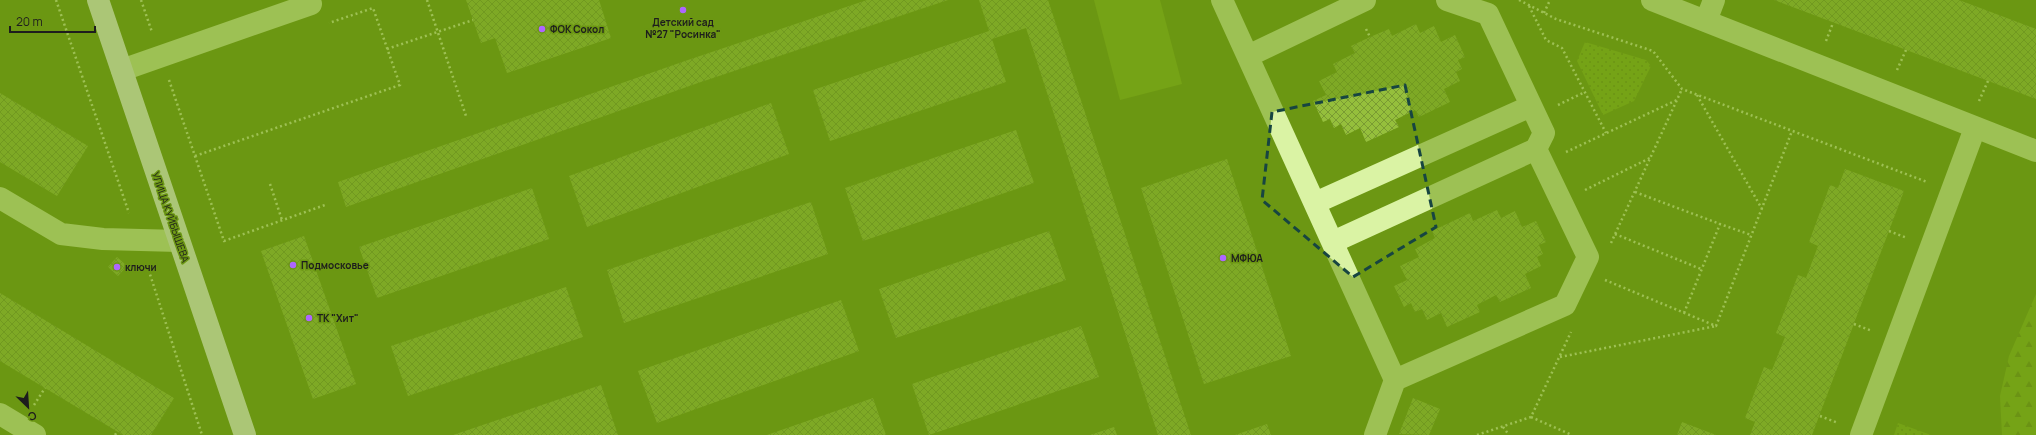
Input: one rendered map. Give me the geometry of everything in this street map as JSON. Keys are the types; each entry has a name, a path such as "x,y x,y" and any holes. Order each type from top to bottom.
{"main road":[{"name":"УЛИЦА КУЙБЫШЕВА","path":"98,0 245,435"}],"lane":[{"path":"122,70 311,4 309,0"},
{"path":"1222,0 1395,380 1375,435"},
{"path":"1248,56 1365,0"},
{"path":"1395,380 1565,305 1588,257 1539,155 1544,133 1488,14 1447,0"},
{"path":"1652,0 2036,151"},
{"path":"1706,21 1714,0"},
{"path":"1315,203 1531,106"},
{"path":"1861,435 1975,128"},
{"path":"1333,242 1539,155"},
{"path":"0,198 61,234 102,239 179,241"},
{"path":"0,414 35,435"}],"path":[{"path":"141,0 161,57"},
{"path":"427,0 466,116"},
{"path":"1519,0 1556,19 1653,51 1682,90 1951,192"},
{"path":"1544,13 1550,0"},
{"path":"1528,5 1546,40 1562,48 1606,133"},
{"path":"194,156 400,85 373,8 322,26"},
{"path":"387,49 473,20"},
{"path":"1825,44 1833,22"},
{"path":"1896,72 1906,50"},
{"path":"176,76 169,79 224,241 325,205"},
{"path":"1977,105 1988,81"},
{"path":"1697,95 1762,209"},
{"path":"1539,155 1606,133 1678,99"},
{"path":"1716,326 1792,131"},
{"path":"1561,201 1651,157"},
{"path":"270,184 282,220"},
{"path":"1635,192 1752,236"},
{"path":"1684,313 1720,224"},
{"path":"1889,231 1911,240"},
{"path":"1615,234 1701,269"},
{"path":"1603,280 1716,326"},
{"path":"1854,324 1876,333"},
{"path":"1559,357 1716,326"},
{"path":"1820,416 1841,424"},
{"path":"1531,418 1572,435"},
{"path":"1503,427 1509,435"}],"highlighted area":[{"path":"1405,85 1436,227 1353,277 1262,200 1272,112"}],"green space":[{"path":"1094,0 1160,0 1182,84 1120,100"},
{"path":"1585,42 1646,60 1651,66 1634,101 1603,115 1577,61"},
{"path":"2036,294 2036,435 2002,435 2000,396 2009,356"},
{"path":"1898,423 1931,435 1894,435"}],"building":[{"name":"ФОК Сокол","path":"466,0 599,0 611,38 507,73 495,38 481,43"},
{"path":"867,0 948,0 698,83 346,207 338,182 685,61"},
{"path":"979,0 1048,0 1191,435 1158,435 1026,28 992,39 1006,82 830,141 813,90 989,31"},
{"path":"1774,0 1959,0 2036,29 2036,99"},
{"path":"1416,24 1420,33 1434,26 1441,42 1455,35 1465,57 1458,60 1462,69 1456,72 1460,81 1444,89 1450,102 1419,117 1415,110 1395,120 1399,127 1366,142 1360,128 1346,135 1341,124 1334,128 1330,119 1323,122 1313,101 1326,95 1319,81 1337,72 1333,64 1355,53 1351,46 1389,29 1392,36"},
{"path":"0,93 88,146 57,196 0,162"},
{"path":"771,103 789,154 587,227 569,176"},
{"path":"1016,130 1034,183 863,241 845,188"},
{"path":"1227,159 1291,356 1204,384 1141,188"},
{"path":"1845,169 1904,191 1812,435 1750,435 1755,422 1745,418 1764,367 1772,370 1785,337 1776,333 1798,275 1806,278 1818,246 1809,242 1830,185 1838,188"},
{"path":"532,188 549,239 377,298 359,247"},
{"path":"811,202 828,254 624,323 607,270"},
{"path":"1497,210 1501,218 1515,211 1522,227 1536,221 1546,242 1539,245 1543,254 1537,257 1541,266 1525,274 1531,288 1500,302 1496,295 1477,305 1480,312 1447,327 1441,313 1427,320 1422,309 1415,312 1411,303 1404,307 1394,286 1407,280 1400,266 1419,257 1415,249 1435,238 1432,231 1470,213 1473,221"},
{"path":"1049,231 1066,280 896,338 879,289"},
{"name":"ТК \"Хит\"","path":"304,236 356,384 313,399 261,251"},
{"name":"ключи","path":"117,257 127,266 118,276 108,267"},
{"path":"566,287 583,337 408,396 391,346"},
{"path":"0,293 174,398 151,435 123,435 0,361"},
{"path":"841,300 859,351 657,423 638,371"},
{"path":"1081,326 1099,377 929,435 912,384"},
{"path":"601,385 618,435 453,435"},
{"path":"873,398 886,435 767,435"},
{"path":"1413,398 1440,409 1429,435 1399,434"},
{"path":"1682,422 1716,435 1677,435"},
{"path":"1267,424 1271,435 1235,435"},
{"path":"1114,427 1117,435 1090,435"}],"place":[{"name":"Детский сад №27 \"Росинка\"","path":"683,10"},
{"name":"ФОК Сокол","path":"542,29"},
{"name":"МФЮА","path":"1223,258"},
{"name":"Подмосковье","path":"293,265"},
{"name":"ключи","path":"117,267"},
{"name":"ТК \"Хит\"","path":"309,318"}]}
